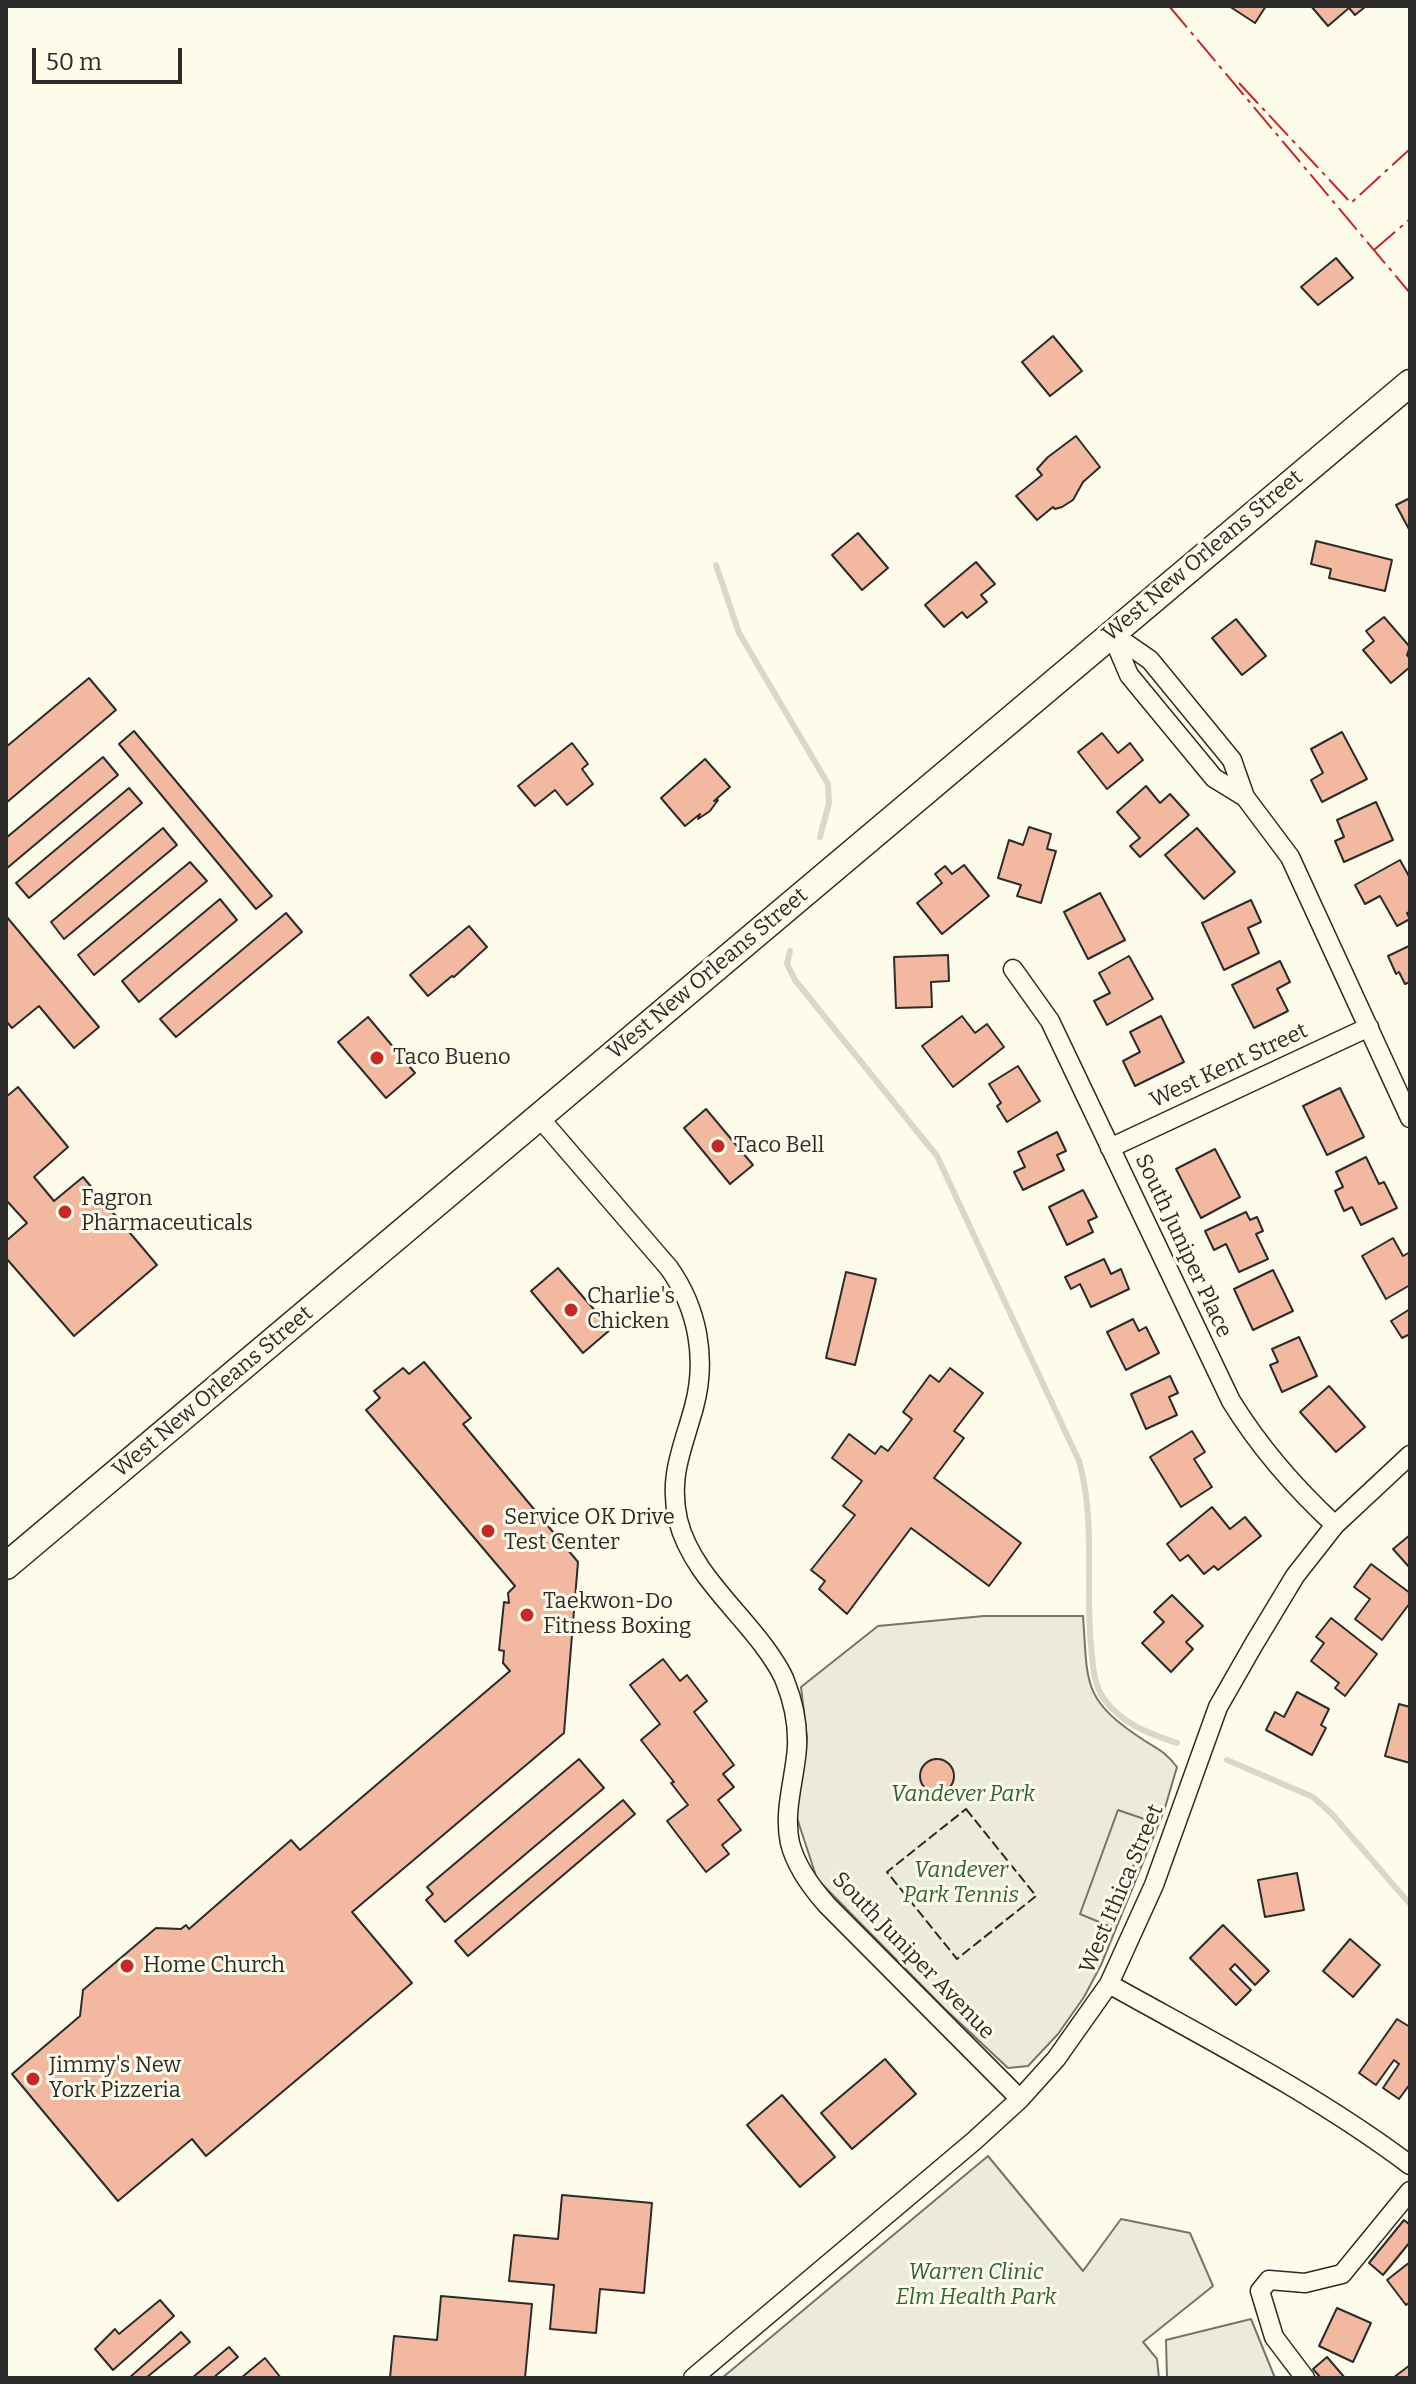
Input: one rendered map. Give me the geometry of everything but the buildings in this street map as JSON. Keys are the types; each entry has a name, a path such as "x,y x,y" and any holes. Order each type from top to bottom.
{"main road":[{"name":"West New Orleans Street","path":"6,1566 1410,383"}],"street":[{"path":"1111,633 1129,675 1214,778 1245,797"},
{"path":"1111,633 1150,660 1232,760 1245,797 1290,857 1410,1118"},
{"name":"South Juniper Place","path":"1013,969 1050,1021 1231,1401 1255,1439 1305,1497 1335,1525"},
{"name":"West Kent Street","path":"1110,1148 1369,1027"},
{"name":"South Juniper Avenue","path":"538,1116 669,1268 684,1293 694,1319 701,1367 693,1409 675,1467 678,1521 688,1547 708,1578 756,1636 785,1678 795,1720 797,1746 787,1822 790,1845 797,1864 827,1905 1020,2099"},
{"name":"West Ithica Street","path":"693,2378 974,2141 1020,2099 1056,2059 1109,1984 1154,1885 1218,1707 1295,1576 1335,1525 1410,1455"},
{"path":"1109,1984 1278,2079 1384,2145 1410,2165"},
{"path":"1305,2378 1274,2337 1260,2291 1269,2280 1305,2283 1342,2274 1410,2191"}],"green space":[{"name":"Vandever Park","path":"984,1616 1083,1616 1088,1673 1097,1699 1120,1723 1163,1753 1177,1767 1164,1811 1101,1965 1084,1997 1058,2034 1028,2066 1008,2068 817,1879 796,1815 807,1738 801,1687 878,1626"},
{"name":"Warren Clinic Elm Health Park","path":"988,2156 1083,2271 1121,2219 1190,2233 1213,2286 1143,2342 1157,2359 1159,2378 722,2378"},
{"path":"1251,2319 1275,2378 1167,2378 1166,2340"}],"shaded area":[{"path":"1118,1810 1150,1821 1111,1927 1080,1914"}],"waterway":[{"path":"716,565 739,633 828,784 829,803 820,837"},
{"path":"790,951 787,964 795,980 937,1156 1079,1461 1089,1530 1091,1646 1100,1693 1111,1708 1128,1722 1177,1743"},
{"path":"1227,1760 1313,1797 1332,1814 1410,1904"}],"fence":[{"path":"966,1809 1036,1896 957,1959 887,1872 966,1809"}],"power":[{"path":"1169,6 1410,293"},
{"path":"1239,83 1351,203 1410,149"},
{"path":"1374,250 1410,219"}],"place":[{"name":"Taco Bueno","path":"377,1058"},
{"name":"Taco Bell","path":"718,1146"},
{"name":"Fagron Pharmaceuticals","path":"65,1212"},
{"name":"Charlie's Chicken","path":"571,1310"},
{"name":"Service OK Drive Test Center","path":"488,1531"},
{"name":"Taekwon-Do Fitness Boxing","path":"527,1615"},
{"name":"Home Church","path":"127,1966"},
{"name":"Jimmy's New York Pizzeria","path":"33,2079"}],"park label":[{"name":"Vandever Park Tennis","path":"961,1884"}]}
